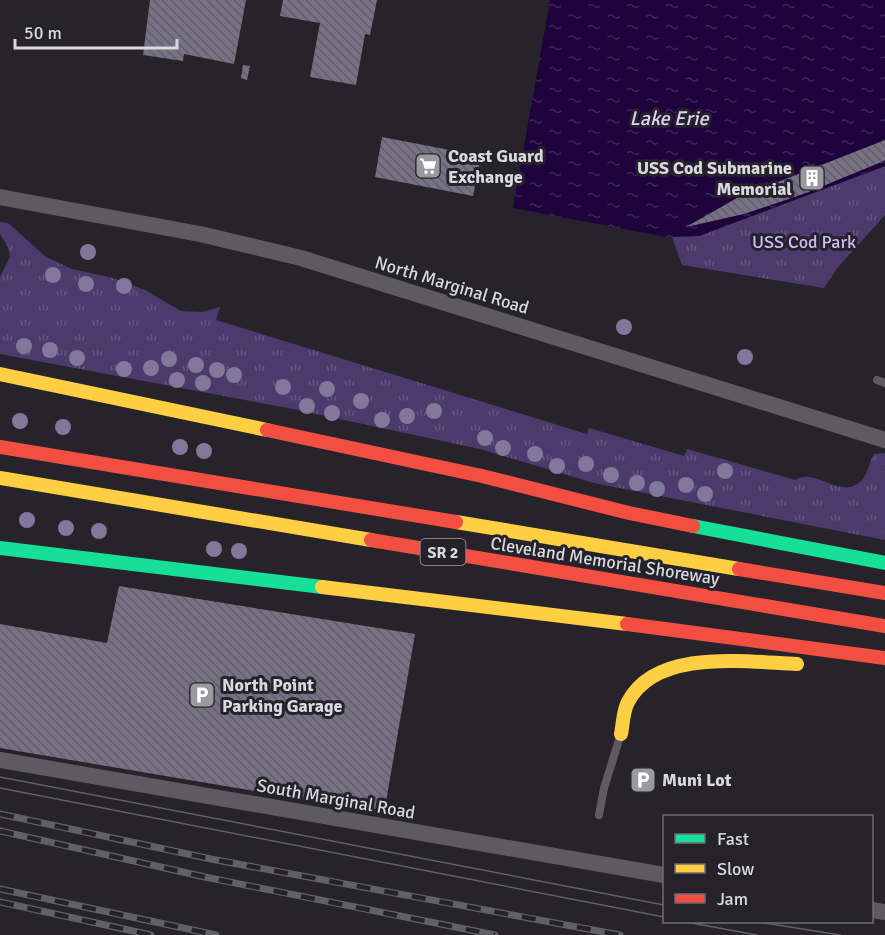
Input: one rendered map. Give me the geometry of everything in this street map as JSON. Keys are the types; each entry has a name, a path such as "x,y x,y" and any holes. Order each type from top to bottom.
{"highway":[{"path":"0,374 482,476 629,513 885,563"},
{"name":"Cleveland Memorial Shoreway","path":"0,447 885,593"},
{"name":"Cleveland Memorial Shoreway","path":"0,478 885,626"},
{"path":"0,548 607,621 885,658"},
{"path":"621,734 625,710 632,696 645,682 671,668 709,662 885,663"}],"street":[{"name":"North Marginal Road","path":"0,197 200,234 301,258 885,440"},
{"name":"South Marginal Road","path":"0,760 663,875"}],"lane":[{"path":"599,815 604,788 621,734"}],"green space":[{"name":"USS Cod Park","path":"885,166 885,215 838,267 824,288 682,265 672,237 699,236"},
{"path":"0,222 8,223 46,257 72,269 113,278 145,290 181,311 202,312 220,307 216,320 587,434 589,428 684,456 687,449 795,480 811,477 846,487 854,486 862,480 874,454 885,453 885,540 594,483 480,449 288,408 0,354 0,277 10,257 8,247 0,234"}],"water":[{"name":"Lake Erie","path":"550,0 885,0 885,166 699,236 666,237 513,208"}],"building":[{"path":"150,0 246,0 234,64 184,54 183,61 143,55"},
{"path":"283,0 377,0 370,35 365,34 356,85 310,77 320,23 280,16"},
{"path":"243,65 250,66 247,80 241,78"},
{"name":"Coast Guard Exchange","path":"382,137 481,156 473,196 375,177"},
{"name":"USS Cod Submarine Memorial","path":"885,140 885,160 879,163 806,193 744,214 686,227 737,198"},
{"name":"North Point Parking Garage","path":"119,586 415,634 384,813 0,748 0,624 107,643"}],"tram line":[{"path":"0,777 663,905"},
{"path":"0,788 663,917"},
{"path":"691,923 757,935"},
{"path":"765,923 840,935"}],"railway":[{"path":"0,814 211,859 620,935"},
{"path":"0,831 205,877 495,935"},
{"path":"0,889 216,935"},
{"path":"0,902 151,935"}],"traffic: fast":[{"path":"693,526 885,563"},
{"path":"0,548 322,587"}],"traffic: slow":[{"path":"0,374 267,430"},
{"path":"0,478 371,540"},
{"path":"456,522 739,569"},
{"path":"322,587 627,624"},
{"path":"621,734 628,702 641,685 659,673 704,662 797,664"}],"traffic: jam":[{"path":"267,430 482,476 629,513 693,526"},
{"path":"0,447 456,522"},
{"path":"371,540 885,626"},
{"path":"739,569 885,593"},
{"path":"627,624 885,658"}],"place":[{"name":"Coast Guard Exchange","path":"428,166"},
{"name":"USS Cod Submarine Memorial","path":"812,178"},
{"name":"North Point Parking Garage","path":"202,695"},
{"name":"Muni Lot","path":"643,780"}]}
